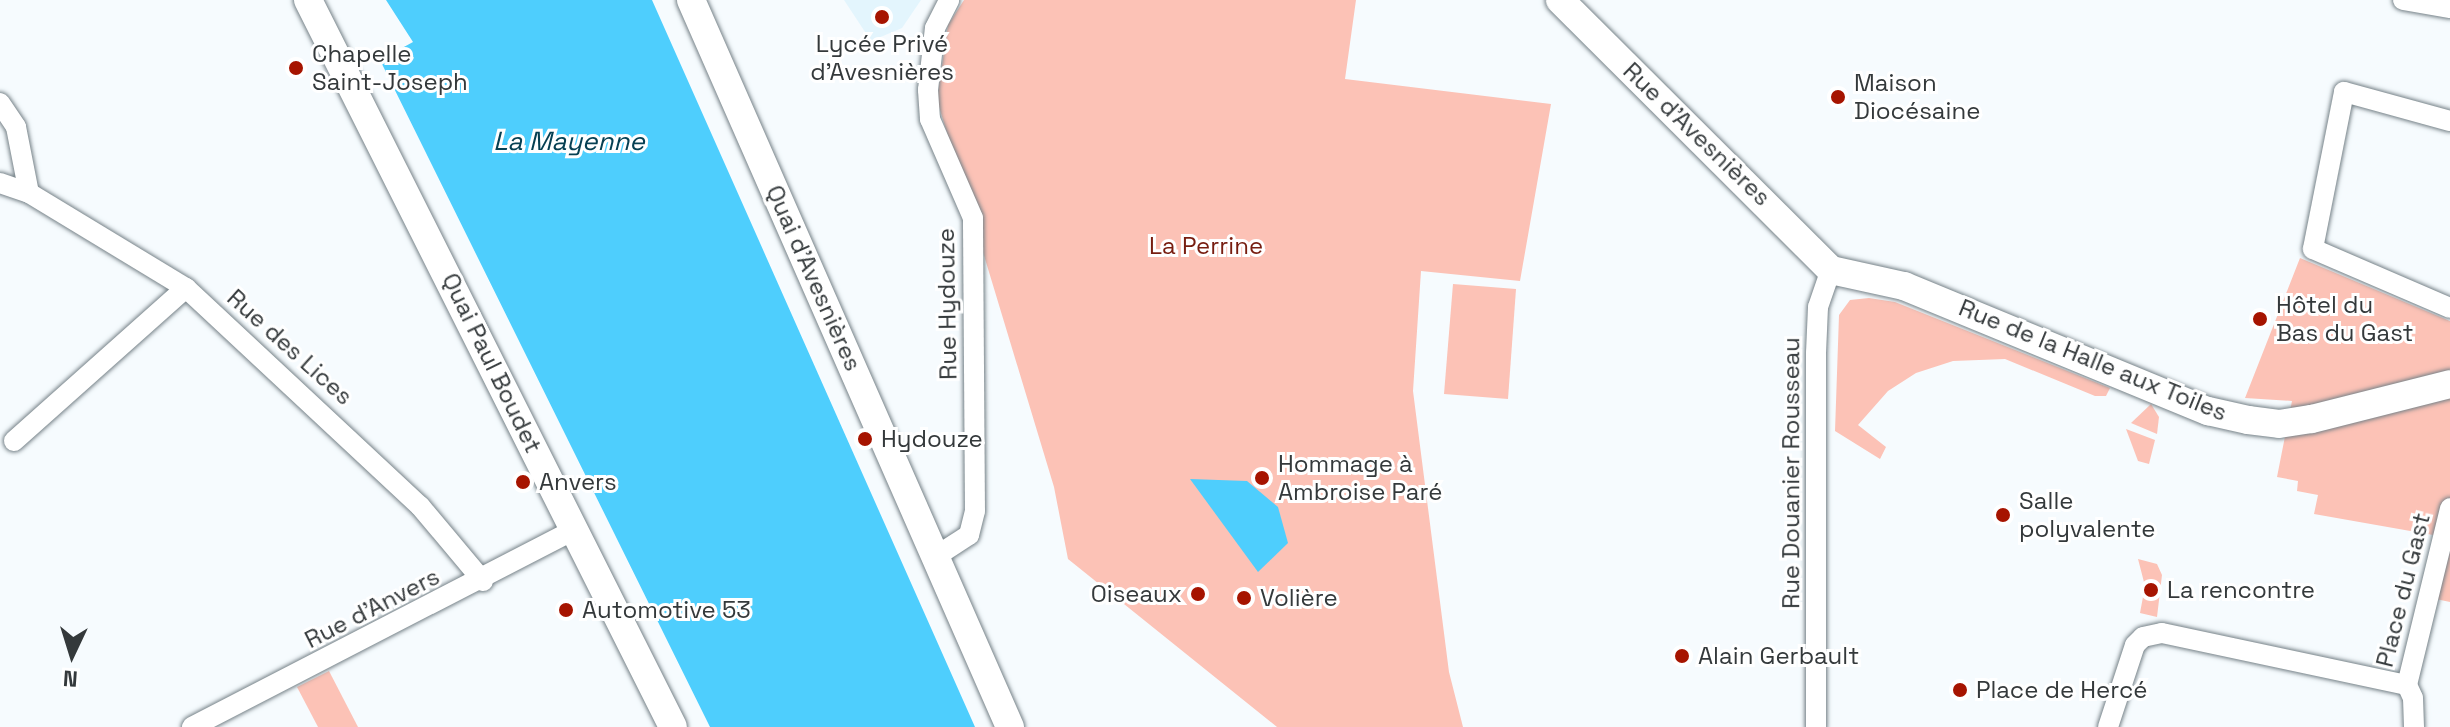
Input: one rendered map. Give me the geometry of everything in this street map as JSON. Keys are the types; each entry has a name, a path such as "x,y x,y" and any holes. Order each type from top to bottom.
{"street":[{"name":"Quai Paul Boudet","path":"308,0 480,334 573,530 673,727"},
{"name":"Quai d'Avesnières","path":"691,0 938,555 1010,727"},
{"name":"Rue Hydouze","path":"938,555 969,535 975,511 973,218 930,119 928,90 935,28 949,0"},
{"path":"2403,0 2450,8"},
{"name":"Rue d'Avesnières","path":"1562,1 1831,270"},
{"path":"2450,121 2344,92 2313,249 2450,308"},
{"path":"0,103 16,127 29,193"},
{"name":"Rue des Lices","path":"0,183 29,193 186,288 420,506 483,581"},
{"name":"Rue de la Halle aux Toiles","path":"1831,270 1904,286 2208,411 2248,420 2279,424 2312,419 2450,384"},
{"name":"Rue Douanier Rousseau","path":"1816,718 1816,353 1818,307 1831,270"},
{"path":"14,441 186,288"},
{"name":"Place du Gast","path":"2407,685 2450,508"},
{"name":"Rue d'Anvers","path":"192,727 483,581 573,530"},
{"path":"2108,727 2135,645 2143,637 2177,635 2407,685 2413,698 2414,727"}],"shaded area":[{"name":"Lycée Privé d'Avesnières","path":"844,0 921,0 902,28 871,41"}],"green space":[{"name":"La Perrine","path":"964,0 1356,0 1345,79 1551,104 1520,281 1421,271 1413,391 1449,672 1463,727 1277,727 1068,559 1054,487 937,100 948,25"},
{"path":"2300,258 2450,321 2450,538 2314,514 2318,495 2297,491 2298,481 2277,477 2292,401 2245,398"},
{"path":"1453,284 1516,289 1508,399 1444,394"},
{"path":"1869,298 1895,302 2110,388 2106,396 2095,396 2005,359 1953,361 1916,373 1888,391 1858,425 1886,447 1880,459 1835,431 1839,315 1850,300"},
{"path":"2151,404 2159,417 2157,434 2131,423"},
{"path":"2126,429 2155,440 2149,464 2138,461"},
{"path":"2450,551 2450,602 2436,599"},
{"path":"2138,559 2157,564 2162,575 2157,617 2140,613 2145,586"},
{"path":"329,671 358,727 318,727 297,687"}],"water":[{"name":"La Mayenne","path":"386,0 652,0 975,727 710,727 380,60 413,42"},
{"path":"1190,479 1247,481 1278,507 1288,543 1258,572"}],"place":[{"name":"Lycée Privé d'Avesnières","path":"882,17"},
{"name":"Chapelle Saint-Joseph","path":"296,68"},
{"name":"Maison Diocésaine","path":"1838,97"},
{"name":"Hôtel du Bas du Gast","path":"2260,319"},
{"name":"Hydouze","path":"865,439"},
{"name":"Hommage à Ambroise Paré","path":"1262,478"},
{"name":"Anvers","path":"523,482"},
{"name":"Salle polyvalente","path":"2003,515"},
{"name":"La rencontre","path":"2151,590"},
{"name":"Oiseaux","path":"1198,594"},
{"name":"Volière","path":"1244,598"},
{"name":"Automotive 53","path":"566,610"},
{"name":"Alain Gerbault","path":"1682,656"},
{"name":"Place de Hercé","path":"1960,690"}]}
